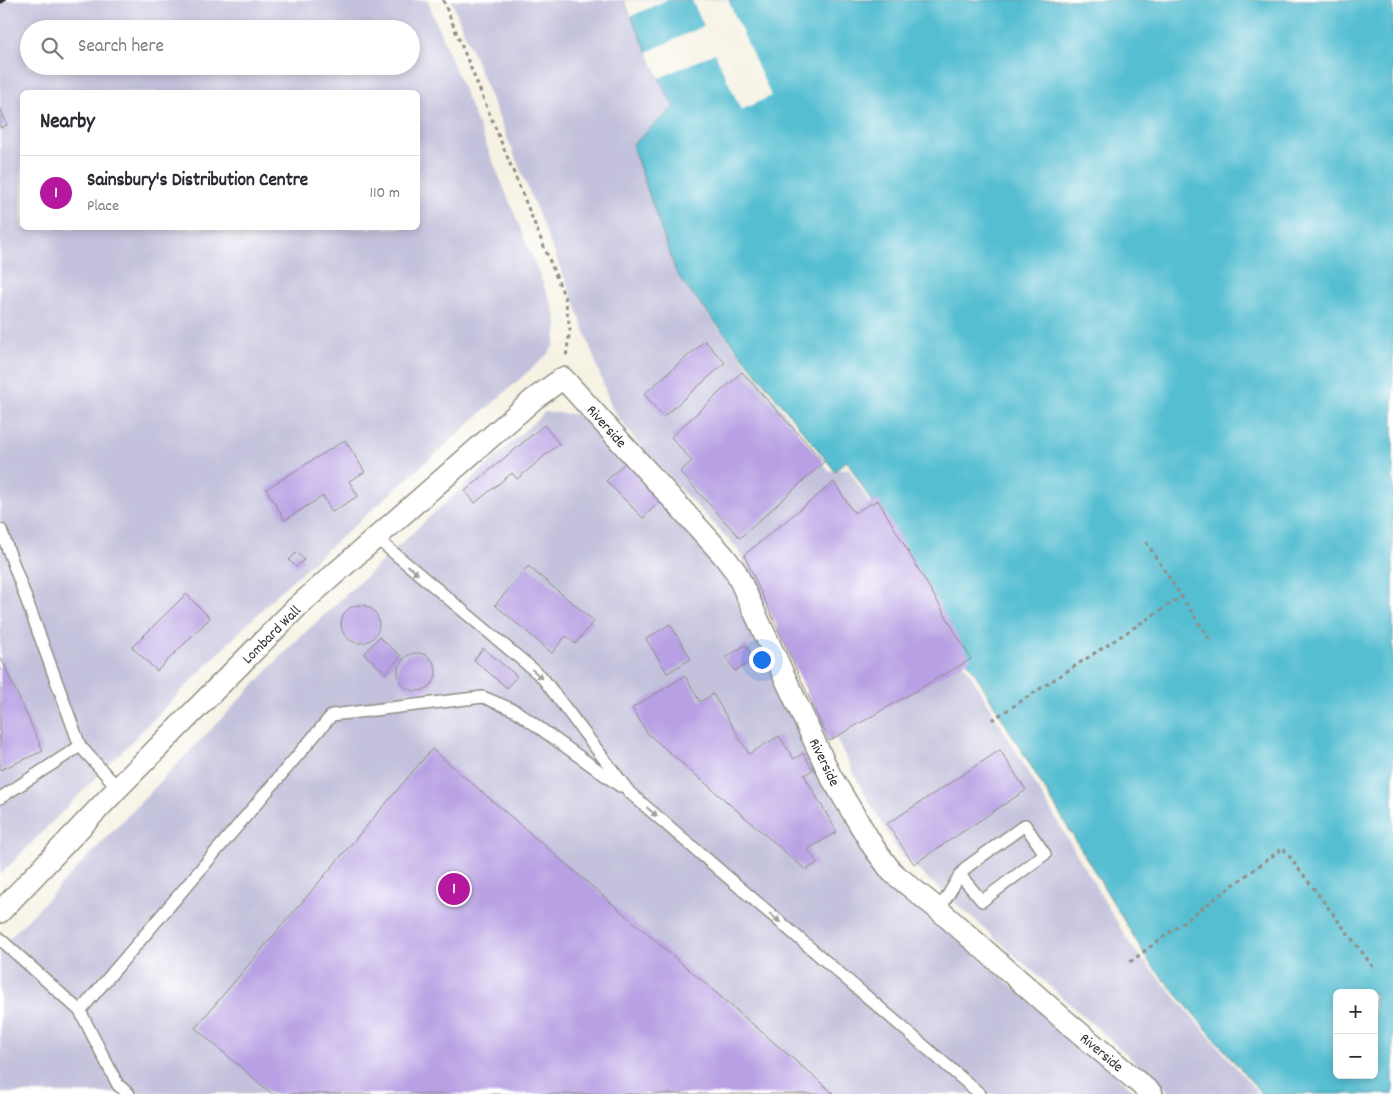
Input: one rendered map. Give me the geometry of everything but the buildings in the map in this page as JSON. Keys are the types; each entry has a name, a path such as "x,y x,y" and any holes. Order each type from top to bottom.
{"street":[{"name":"Lombard Wall","path":"0,912 118,788 297,607 534,399 563,378"},
{"name":"Riverside","path":"563,378 723,555 736,572 830,775 874,848 892,872 1152,1094"}],"lane":[{"path":"1,530 80,746 118,788"},
{"path":"376,538 541,676 630,793"},
{"path":"80,1011 332,715 482,697 516,711 630,793 980,1094"},
{"path":"0,798 80,746"},
{"path":"938,910 960,874 968,866 1025,825 1045,854 982,901 960,874"},
{"path":"0,938 80,1011 118,1084 129,1094"}],"path":[{"path":"443,0 565,298 570,328 569,336"},
{"path":"1146,542 1210,640"},
{"path":"992,720 1181,597"},
{"path":"1130,962 1283,848 1374,968"}],"shaded area":[{"path":"0,0 427,0 555,313 557,325 554,345 548,354 277,594 0,875"},
{"path":"451,0 624,0 674,107 632,145 676,272 829,471 849,469 1131,946 1259,1094 1172,1094 900,854 867,798 737,548 641,448 611,406 574,301"},
{"path":"545,412 589,415 722,564 807,748 873,867 1138,1094 0,1093 0,948 297,640"}],"water":[{"path":"624,0 1393,0 1393,1094 1262,1094 1149,962 847,461 835,471 676,272 632,145 674,107"}],"pier":[{"path":"624,0 667,0 631,16"},
{"path":"692,0 728,0 771,96 741,110 715,53 659,78 647,52 704,26"}],"railway":[{"path":"0,2 4,0"}],"place":[{"name":"Sainsbury's Distribution Centre","path":"454,889"}]}
